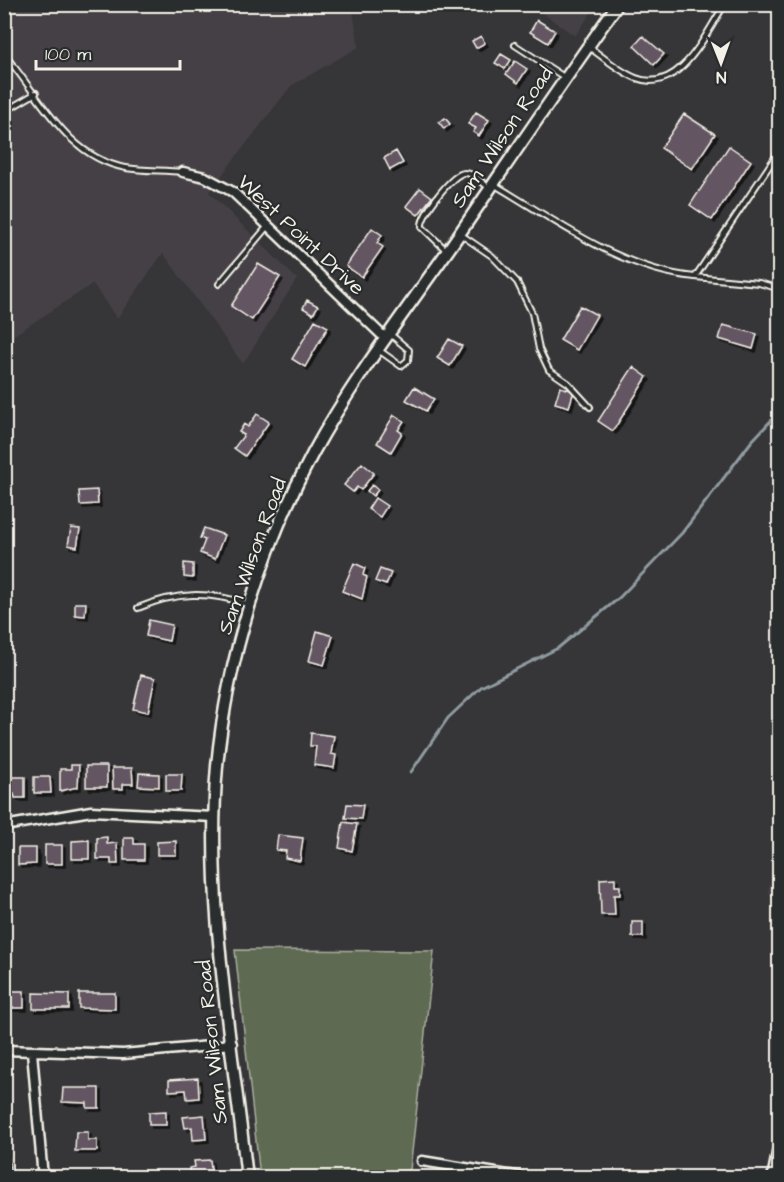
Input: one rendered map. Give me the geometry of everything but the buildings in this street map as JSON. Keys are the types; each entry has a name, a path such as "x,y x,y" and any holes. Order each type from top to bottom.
{"street":[{"name":"Sam Wilson Road","path":"247,1178 218,915 214,817 224,717 251,605 274,538 302,475 344,400 618,4"},
{"name":"West Point Drive","path":"183,172 205,177 233,192 387,337"},
{"path":"4,826 91,811 214,817"},
{"path":"4,1050 123,1054 232,1044"},
{"path":"32,1052 43,1178"},
{"path":"772,1178 780,1138"},
{"path":"422,1161 528,1178"}],"lane":[{"path":"588,46 635,78 650,81 668,77 684,66 725,4"},
{"path":"514,45 566,78"},
{"path":"4,54 36,93 70,141 100,159 125,168 183,172"},
{"path":"4,112 36,93"},
{"path":"694,277 780,150"},
{"path":"447,251 422,227 421,222 450,182 459,174 471,175 626,261 657,272 759,283 777,288"},
{"path":"219,284 268,226"},
{"path":"459,233 492,256 517,282 532,313 539,349 549,370 568,383 590,408"},
{"path":"378,350 397,364 405,364 409,350 387,337"},
{"path":"138,608 159,599 190,593 225,597 251,605"}],"shaded area":[{"path":"5,5 352,5 359,47 291,86 209,192 297,279 243,364 163,253 117,319 93,284 5,341"},
{"path":"531,5 597,5 575,36"},
{"path":"779,856 779,913 768,890"}],"green space":[{"path":"235,950 434,951 410,1170 363,1177 260,1177"}],"waterway":[{"path":"411,772 448,718 481,687 558,648 619,598 682,533 751,442 780,411"}]}
